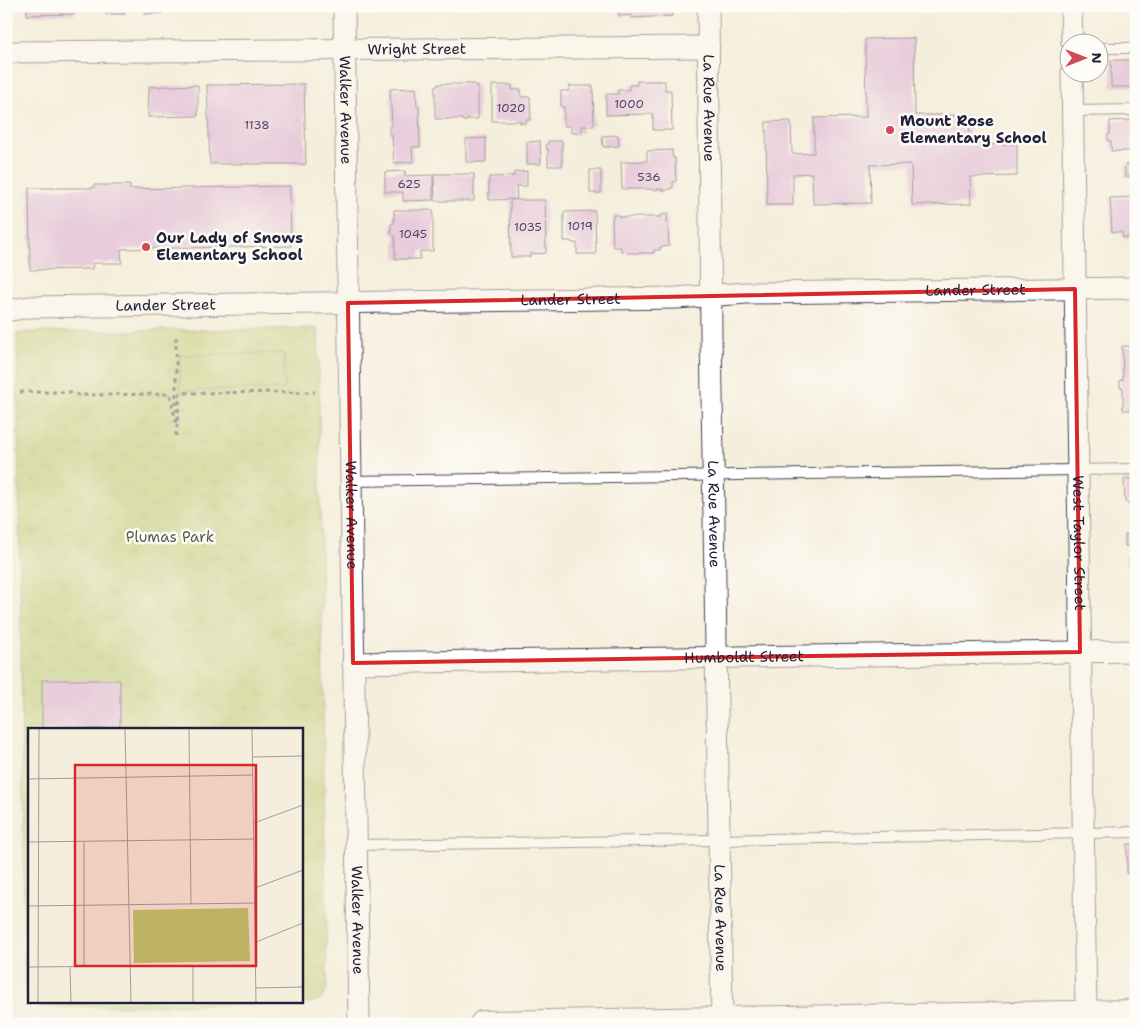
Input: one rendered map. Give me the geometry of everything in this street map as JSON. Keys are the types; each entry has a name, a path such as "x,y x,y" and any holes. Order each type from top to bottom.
{"street":[{"name":"Walker Avenue","path":"344,6 358,1024"},
{"name":"La Rue Avenue","path":"708,6 722,1020"},
{"path":"1071,6 1072,32"},
{"name":"Wright Street","path":"6,52 709,48"},
{"name":"West Taylor Street","path":"1072,82 1086,1014"},
{"name":"Lander Street","path":"6,311 29,307 666,298 747,293 1136,288"},
{"name":"Humboldt Street","path":"353,663 1136,651"},
{"path":"483,1024 722,1020 812,1021 1136,1014"}],"lane":[{"path":"1110,48 1136,48"},
{"path":"1072,111 1136,110"},
{"path":"350,481 1136,469"},
{"path":"356,845 1136,832"}],"path":[{"path":"176,337 177,426"},
{"path":"20,392 72,392 79,395 170,394 177,426"},
{"path":"176,436 180,393 315,392"}],"highlighted area":[{"path":"1075,289 1080,652 353,663 348,303"}],"green space":[{"name":"Plumas Park","path":"318,328 327,989 322,999 311,1003 42,1007 32,1002 302,1002 302,728 28,728 28,998 26,997 17,334 29,332"},
{"path":"284,353 284,389 180,391 180,355"}],"building":[{"path":"27,6 75,6 75,14 27,15"},
{"path":"106,6 125,6 125,14 106,14"},
{"path":"143,6 163,6 163,13 144,14"},
{"path":"619,6 671,6 672,16 631,18 631,15 619,16"},
{"path":"914,38 915,115 969,115 970,145 1017,144 1017,176 970,177 971,204 912,205 911,164 870,165 871,203 813,204 812,173 793,174 793,205 767,205 766,122 791,121 792,154 814,153 814,118 866,117 865,39"},
{"path":"1111,60 1136,60 1136,94 1133,94 1133,87 1111,87"},
{"path":"637,81 665,81 665,90 671,90 672,130 653,130 653,114 606,115 606,94 618,94 618,90 629,90 629,85 637,85"},
{"path":"304,84 306,164 210,164 207,85"},
{"path":"438,84 475,84 475,86 478,86 478,119 463,121 463,119 435,119 435,86 438,86"},
{"path":"198,85 198,116 148,117 149,87"},
{"path":"492,85 512,85 512,90 521,89 521,97 530,97 531,120 526,120 526,123 520,123 520,121 492,121"},
{"path":"569,86 593,86 594,126 582,126 582,133 571,133 571,126 564,126 564,107 561,107 561,91 569,91"},
{"path":"416,88 417,106 419,105 420,147 412,147 413,162 394,163 392,135 390,135 390,126 392,126 390,89"},
{"path":"1136,120 1136,151 1111,151 1111,141 1108,141 1110,121"},
{"path":"618,135 619,146 603,147 602,136"},
{"path":"486,138 486,162 466,162 466,139"},
{"path":"540,141 541,164 527,164 527,142"},
{"path":"548,141 562,141 562,166 548,166 548,149 546,144 548,144"},
{"path":"672,150 673,158 675,158 676,181 673,182 673,188 663,191 663,189 622,189 621,162 647,161 647,151"},
{"path":"1125,165 1136,165 1136,177 1125,177"},
{"path":"590,170 601,170 601,193 590,193"},
{"path":"405,171 405,176 433,175 433,200 403,201 403,192 385,192 385,172"},
{"path":"527,171 527,186 516,186 517,199 489,200 489,177 514,176 514,172"},
{"path":"434,174 474,174 474,201 435,201"},
{"path":"94,185 130,185 130,189 290,186 291,246 121,249 122,263 93,263 92,269 30,270 29,188 94,188"},
{"path":"1136,197 1135,237 1123,238 1122,232 1112,232 1110,198"},
{"path":"510,200 545,200 546,253 530,254 530,257 511,257"},
{"path":"394,210 433,210 433,251 420,251 420,259 395,259 395,236 391,233 391,224 394,223"},
{"path":"595,211 596,254 577,254 577,243 564,241 564,212"},
{"path":"667,214 669,246 660,247 660,250 654,250 654,253 627,253 621,251 621,247 613,247 613,215 619,215 619,217 661,217 661,215"},
{"path":"1122,346 1136,346 1136,410 1123,410 1123,388 1120,388 1120,380 1123,380"},
{"path":"1124,479 1136,479 1136,506 1129,506 1128,502 1125,502"},
{"path":"1125,534 1136,534 1136,587 1131,587 1131,581 1129,581 1130,546 1125,546"},
{"path":"42,680 120,680 120,728 42,728"},
{"path":"1133,702 1136,702 1136,736 1133,736"},
{"path":"1127,844 1136,844 1136,873 1127,874"}],"place":[{"name":"Mount Rose Elementary School","path":"890,130"},
{"name":"Our Lady of Snows Elementary School","path":"146,247"}]}
